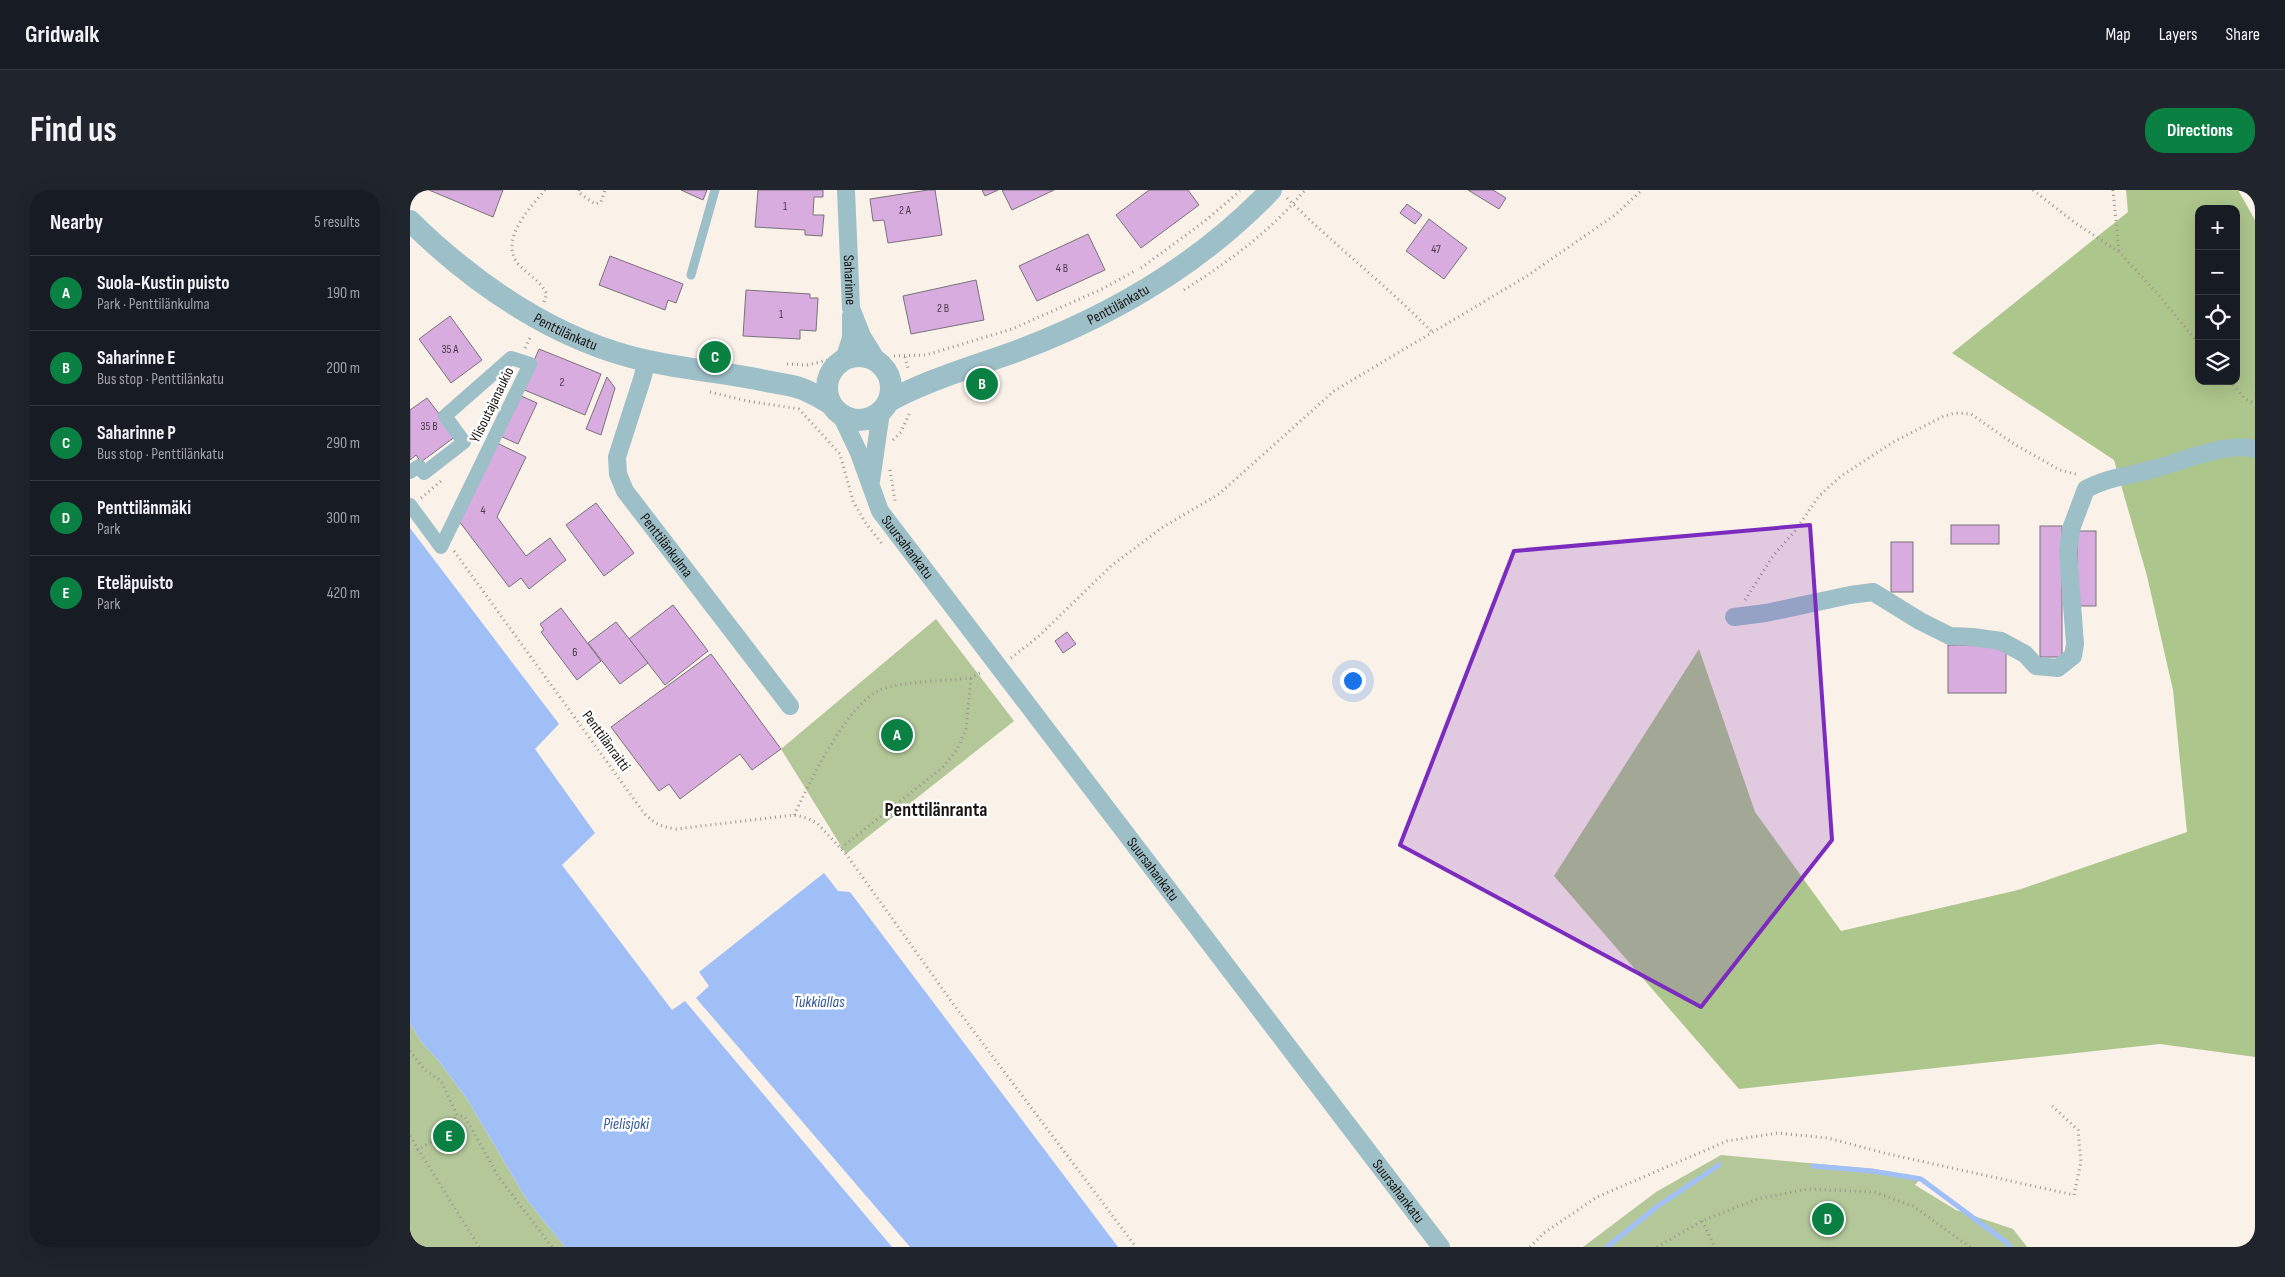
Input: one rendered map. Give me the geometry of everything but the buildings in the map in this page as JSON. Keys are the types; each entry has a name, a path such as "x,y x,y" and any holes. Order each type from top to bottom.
{"street":[{"name":"Saharinne","path":"846,190 851,308 862,336 886,363"},
{"name":"Penttilänkatu","path":"885,406 941,377 1017,351 1112,308 1173,272 1215,242 1250,212 1279,194"},
{"name":"Penttilänkatu","path":"410,221 433,243 470,272 538,318 591,345 646,361 752,378 803,389 836,409"},
{"path":"851,308 851,338 836,362 828,383 828,397 836,409 854,420 875,416 885,406 892,386 886,363"},
{"path":"836,362 865,357 941,377"},
{"name":"Ylisoutajanaukio","path":"410,472 419,466 424,473 464,442 445,416 511,358 530,364 445,539"},
{"name":"Penttilänkulma","path":"646,361 638,394 617,457 618,474 625,491 790,706"},
{"name":"Penttilänkatu","path":"752,378 805,377 836,362"},
{"name":"Suursahankatu","path":"870,486 874,451 885,406"},
{"name":"Suursahankatu","path":"836,409 859,453 880,511 1442,1247"},
{"path":"1734,617 1766,613 1873,592 1920,621 1950,636 1973,636 2001,641 2025,654 2036,666 2058,668 2073,656 2075,644 2068,552 2071,529 2086,489 2104,480 2157,468 2206,453 2248,447 2255,449"},
{"path":"413,504 441,547 445,539"}],"lane":[{"path":"691,275 715,190"}],"path":[{"path":"519,361 547,294 541,283 520,265 511,253 512,237 531,207 545,190"},
{"path":"579,190 578,192 595,204 601,202 605,190"},
{"path":"886,363 896,357 926,354 1012,329 1100,290 1148,263 1205,221 1241,190"},
{"path":"1294,204 1305,190"},
{"path":"1011,658 1038,637 1111,566 1163,527 1219,494 1334,391 1431,331 1527,276 1615,215 1642,190"},
{"path":"2033,190 2074,222 2119,252 2156,292 2196,340"},
{"path":"2113,190 2119,252"},
{"path":"1279,194 1294,204 1431,331"},
{"path":"782,363 807,365 826,361 836,362"},
{"path":"2233,385 2245,399 2255,404"},
{"path":"1734,617 1773,556 1795,531 1819,496 1841,476 1895,441 1944,416 1955,413 1970,414 2014,444 2060,470 2094,480 2104,480"},
{"path":"413,504 442,480"},
{"name":"Penttilänraitti","path":"445,539 644,814 652,822 676,829 794,815 817,823 846,854 971,1027 1136,1247"},
{"path":"794,815 836,737 866,697 881,689 971,678 980,672"},
{"path":"841,848 942,768 957,750 966,729 971,678"},
{"path":"410,1051 425,1070 441,1081 446,1087 456,1116 454,1122 444,1133 417,1150"},
{"path":"1530,1247 1544,1233 1597,1198 1727,1141 1778,1133 1828,1138 1884,1153 2074,1195 2081,1162 2078,1130 2051,1105"},
{"path":"454,1110 457,1115 466,1117 498,1176 552,1247"},
{"path":"410,1136 479,1247"},
{"path":"1657,1247 1702,1221 1757,1199 1808,1189 1874,1192 1913,1206 1970,1247"},
{"path":"1702,1221 1714,1247"}],"highlighted area":[{"path":"1810,525 1832,840 1701,1007 1400,845 1514,551"}],"green space":[{"path":"2126,190 2238,190 2255,220 2255,1057 2160,1044 1739,1089 1554,876 1699,649 1755,812 1841,931 2018,890 2187,832 2173,690 2147,576 2114,460 1952,353 2128,212"},
{"path":"936,619 1014,721 846,854 781,749"},
{"path":"410,1023 422,1043 438,1060 467,1099 527,1200 565,1247 410,1247"},
{"path":"1721,1155 1873,1169 1922,1177 1915,1185 1956,1210 2013,1229 2027,1247 1583,1247 1656,1192"}],"water":[{"name":"Pielisjoki","path":"410,528 559,724 535,749 595,833 562,865 672,1010 685,1001 892,1247 565,1247 527,1200 467,1099 438,1060 422,1043 410,1023"},
{"name":"Tukkiallas","path":"824,873 838,891 850,892 1118,1247 910,1247 696,998 709,986 699,972"}],"waterway":[{"path":"1607,1247 1658,1206 1719,1165"},
{"path":"1813,1166 1872,1171 1921,1179 2006,1242 2010,1247"}],"place":[{"name":"Saharinne P","path":"715,357"},
{"name":"Saharinne E","path":"982,384"},
{"name":"Suola-Kustin puisto","path":"897,735"},
{"name":"Eteläpuisto","path":"449,1136"},
{"name":"Penttilänmäki","path":"1828,1219"}],"district":[{"name":"Penttilänranta","path":"936,810"}]}
